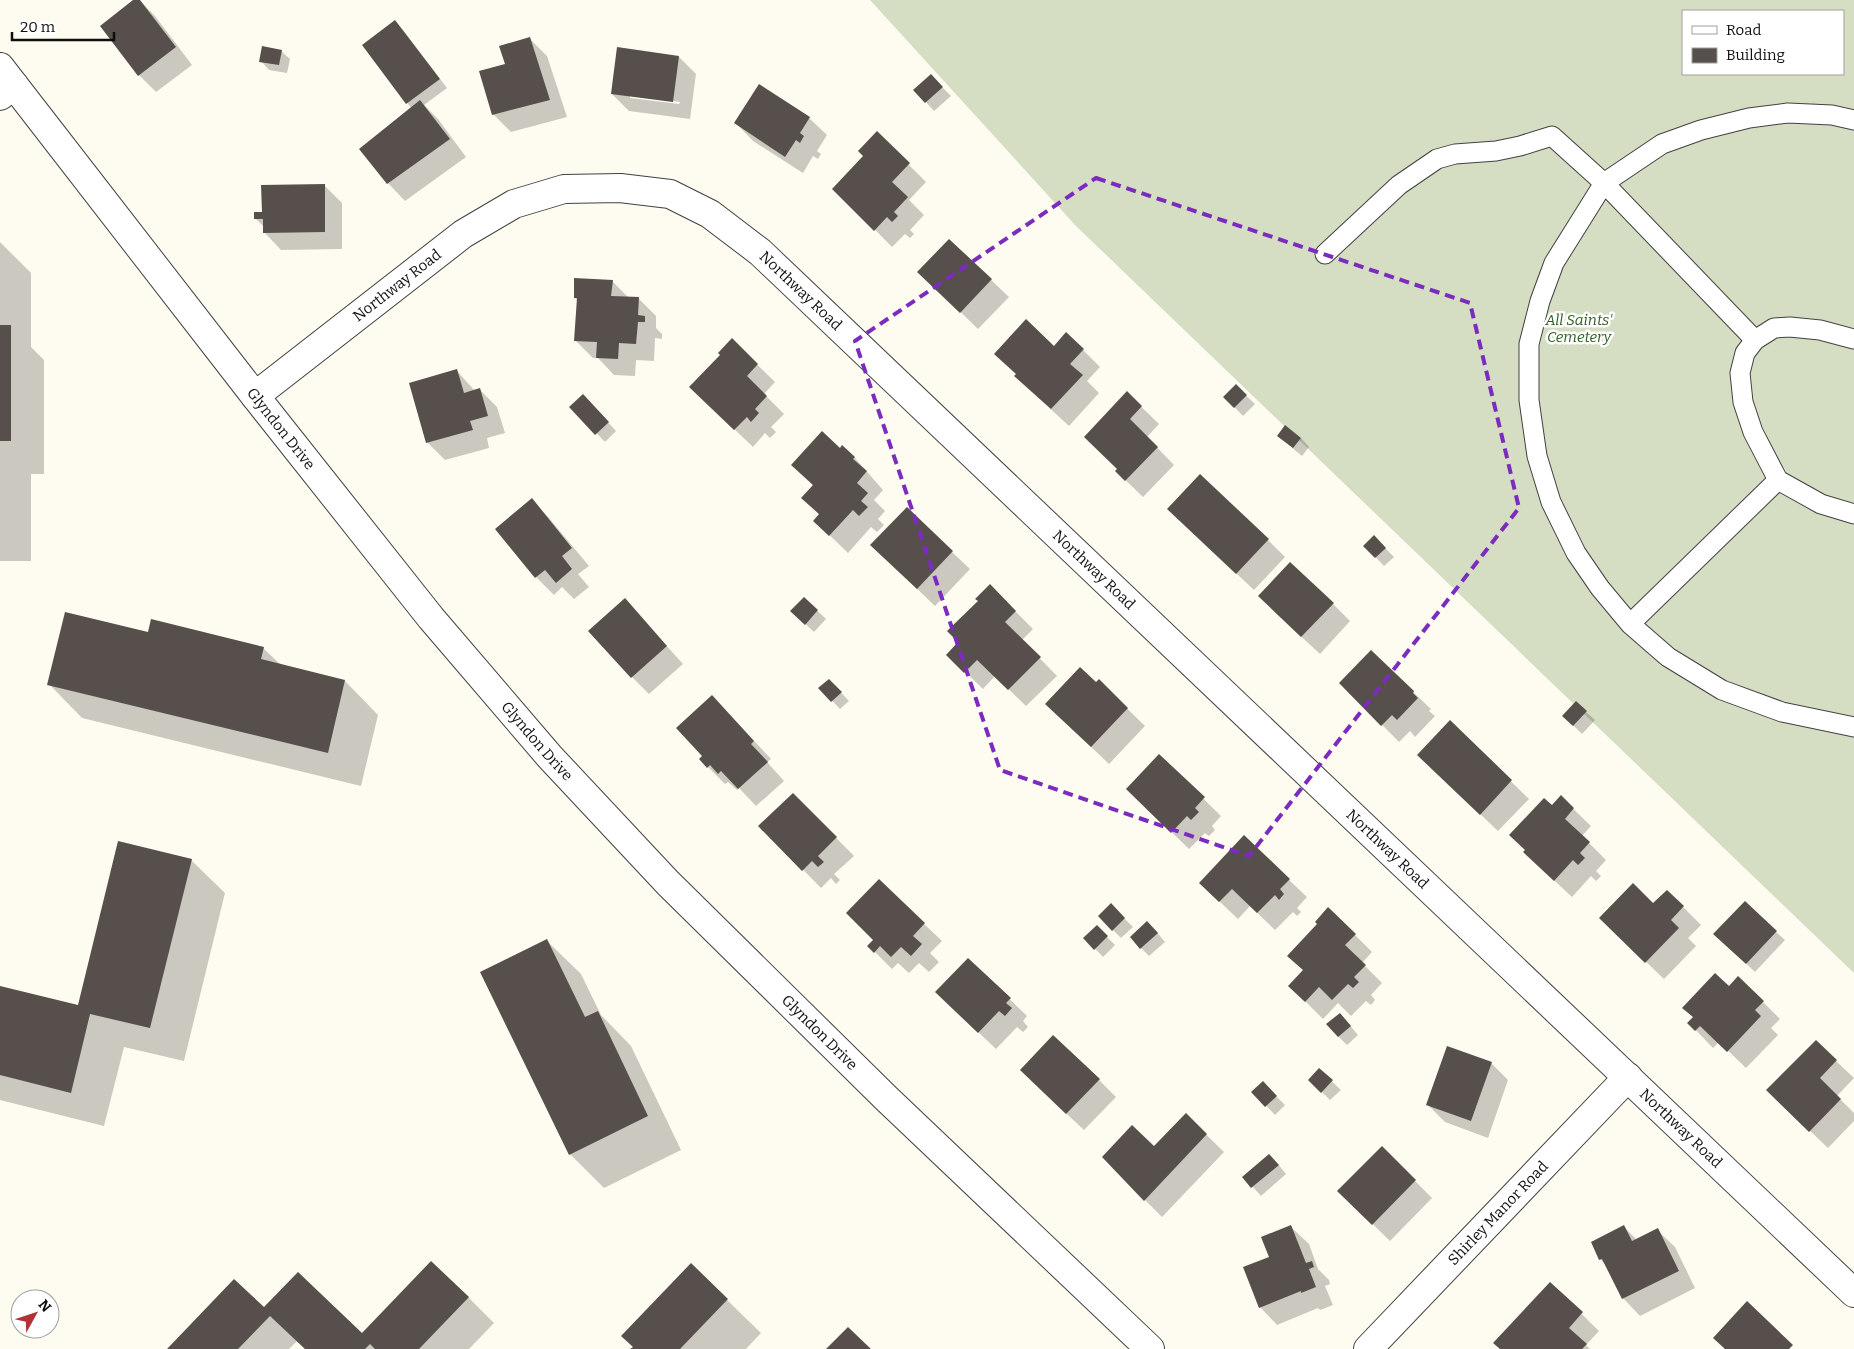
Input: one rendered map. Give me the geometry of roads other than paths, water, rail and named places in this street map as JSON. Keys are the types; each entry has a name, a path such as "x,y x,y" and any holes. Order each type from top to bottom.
{"street":[{"name":"Glyndon Drive","path":"5,82 431,618 550,757 668,884 886,1098 1150,1349"},
{"name":"Northway Road","path":"255,396 463,234 514,204 564,189 620,188 670,194 710,214 760,252 1854,1293"},
{"name":"Shirley Manor Road","path":"1368,1349 1628,1078"}],"lane":[{"path":"1854,120 1832,116 1788,113 1749,118 1701,130 1662,144 1604,183 1554,263 1540,301 1530,344 1529,400 1537,456 1551,502 1576,553 1600,588 1630,624 1668,657 1722,690 1782,712 1854,727"},
{"path":"1325,254 1399,185 1437,159 1455,154 1496,151 1552,136 1604,183 1755,340"},
{"path":"1854,339 1820,330 1790,327 1774,328 1755,340 1745,353 1740,373 1743,402 1753,432 1778,480 1821,504 1854,514"},
{"path":"1630,624 1778,480"}],"park label":[{"name":"All Saints' Cemetery","path":"1579,328"}]}
